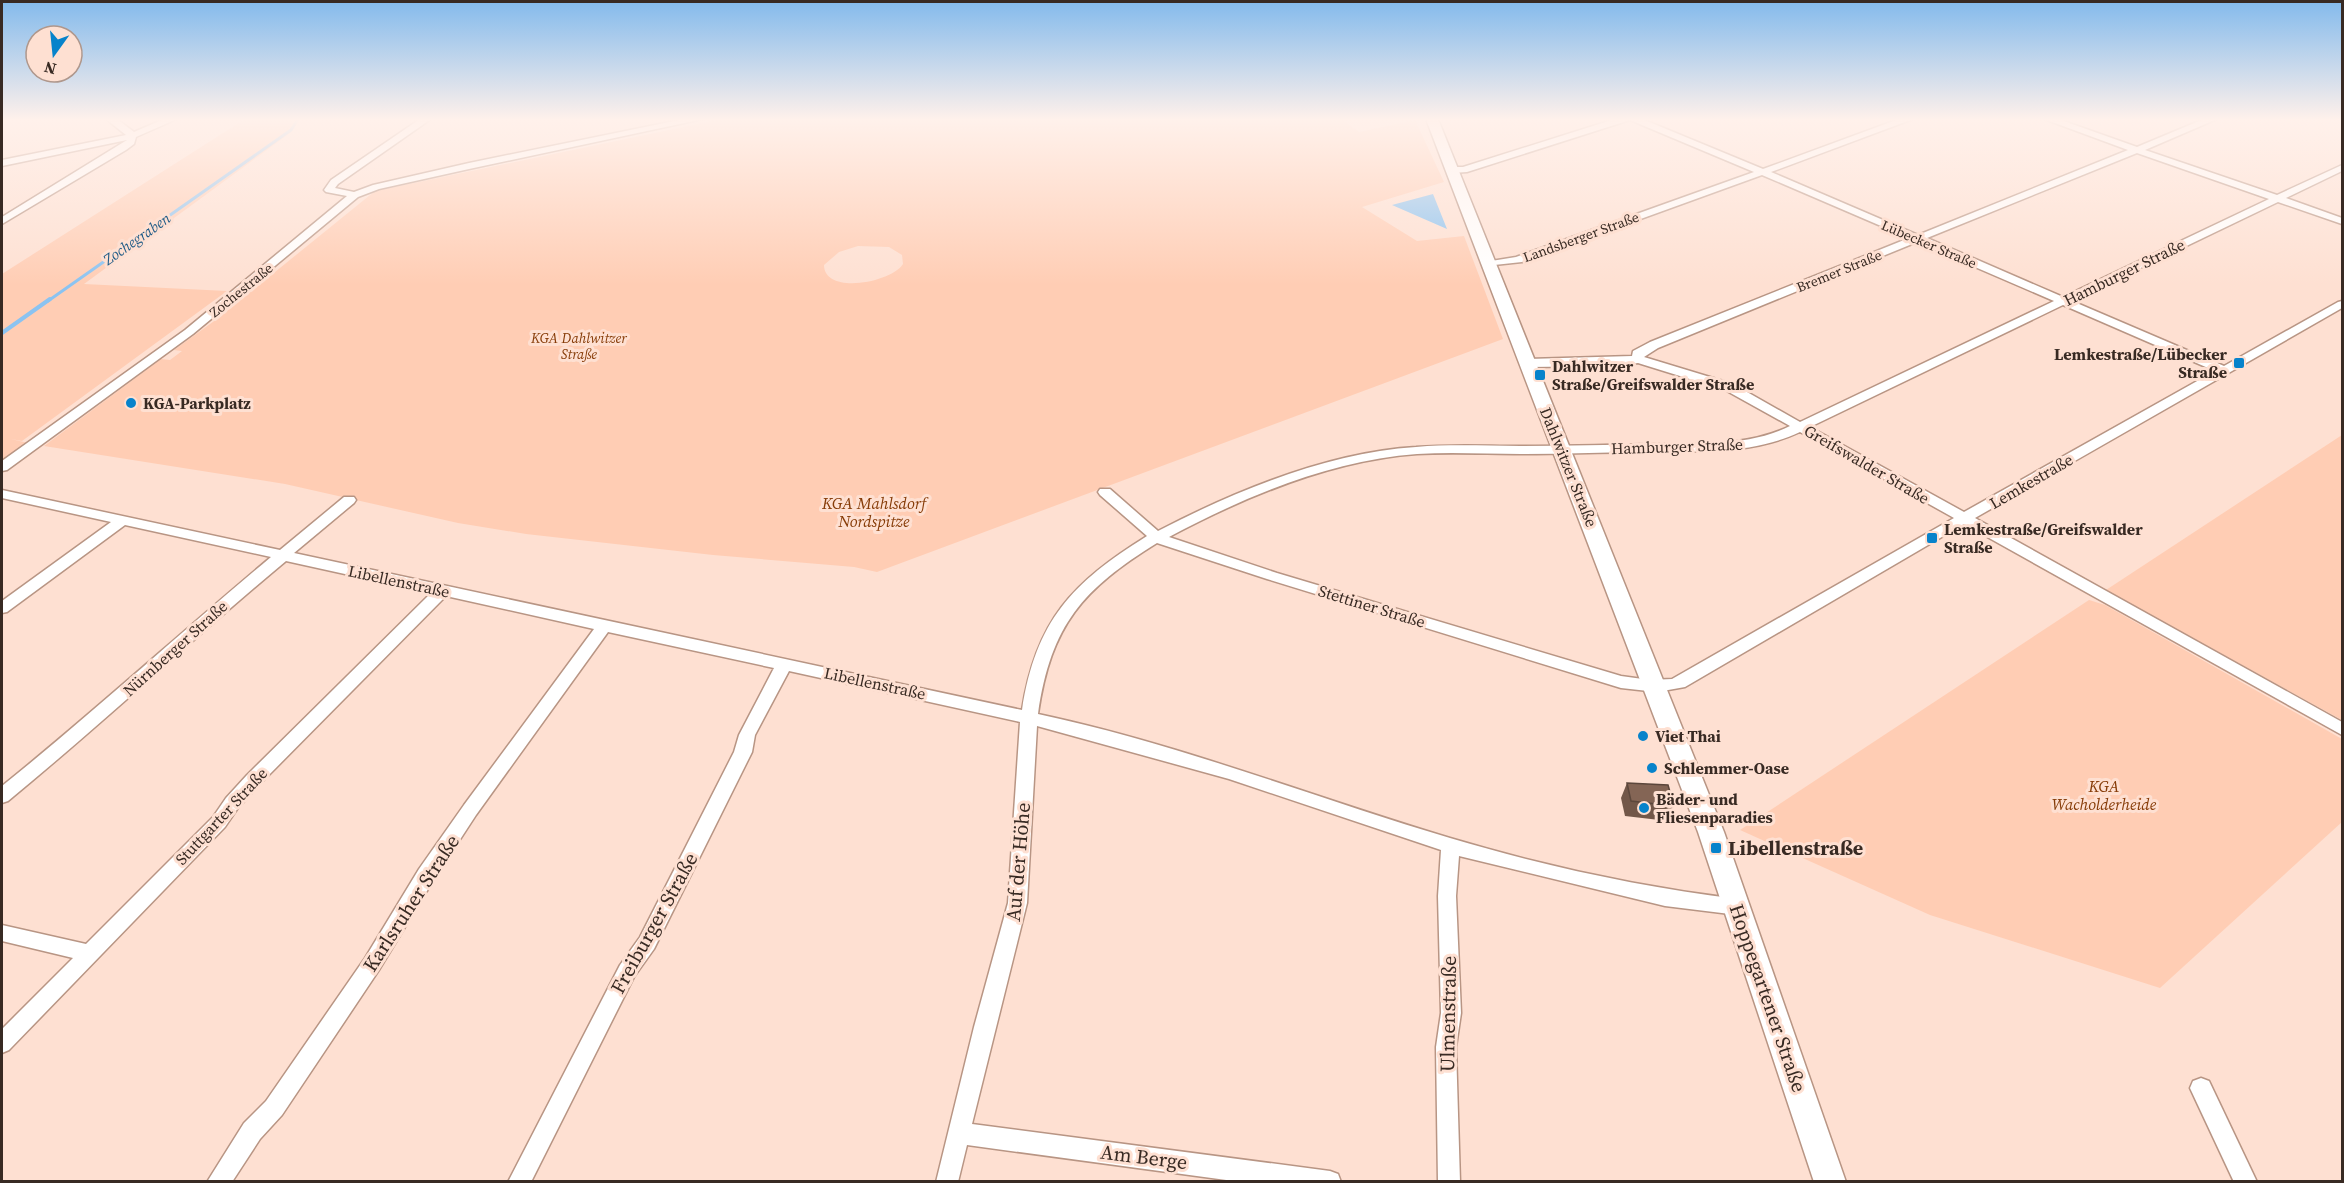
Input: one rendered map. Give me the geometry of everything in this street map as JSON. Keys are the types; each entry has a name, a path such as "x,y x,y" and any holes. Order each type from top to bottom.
{"main road":[{"name":"Dahlwitzer Straße","path":"1454,174 1704,814"},
{"name":"Hoppegartener Straße","path":"1704,814 1738,907 1830,1182"}],"street":[{"path":"2,221 80,174"},
{"path":"346,174 330,185 329,190 355,195 376,187 433,174"},
{"name":"Landsberger Straße","path":"1489,264 1518,260 1754,174"},
{"name":"Lübecker Straße","path":"1765,174 2226,371"},
{"name":"Bremer Straße","path":"1638,359 1637,354 1654,345 2076,174"},
{"path":"2207,174 2343,221"},
{"name":"Hamburger Straße","path":"1065,613 1079,594 1103,572 1158,538 1247,496 1344,463 1393,453 1435,450 1724,447 1774,439 2330,174"},
{"name":"Zochestraße","path":"2,467 198,325 355,195"},
{"name":"Lemkestraße","path":"1655,686 1679,683 2343,304"},
{"name":"Greifswalder Straße","path":"1528,363 1618,362 1638,359 1729,387 2343,729"},
{"name":"Stettiner Straße","path":"1105,492 1158,538 1272,576 1620,682 1655,686"},
{"name":"Libellenstraße","path":"2,494 1029,718 1231,772 1451,846 1596,884 1665,898 1738,907"},
{"name":"Nürnberger Straße","path":"2,796 74,738 196,628 349,500"},
{"path":"2,608 123,520"},
{"name":"Stuttgarter Straße","path":"2,1043 219,822 232,803 297,734 356,679 442,590"},
{"name":"Auf der Höhe","path":"947,1182 1014,918 1019,888 1029,718 1048,644 1065,613"},
{"name":"Karlsruher Straße","path":"218,1182 252,1131 274,1108 372,964 470,810 605,625"},
{"name":"Freiburger Straße","path":"519,1182 627,971 647,943 743,752 747,735 785,663"},
{"name":"Ulmenstraße","path":"1449,1182 1446,1047 1451,1013 1447,896 1451,846"},
{"path":"2,933 88,953"},
{"path":"2201,1088 2246,1182"},
{"name":"Am Berge","path":"958,1133 1330,1182"}],"green space":[{"path":"158,174 234,174 84,284 227,291 22,441 11,439 28,443 2,463 2,274"},
{"name":"KGA Dahlwitzer Straße","path":"456,174 1440,174 1444,182 1362,207 1417,241 1464,236 1503,339 877,572 854,567 713,555 526,534 458,523 285,484 44,446 161,359 170,360 182,351 174,350 217,319 375,191","holes":["858,246 889,247 902,255 903,264 896,271 873,281 859,283 835,280 827,274 824,265 839,252"]},
{"path":"2342,435 2342,720 2106,590"},
{"name":"KGA Wacholderheide","path":"2089,600 2105,605 2342,739 2342,822 2160,988 1930,915 1740,830"}],"water":[{"path":"1433,194 1447,229 1392,205"}],"building":[{"path":"1627,783 1668,785 1674,806 1631,801"}],"waterway":[{"name":"Zochegraben","path":"48,301 228,174"},
{"name":"Zochegraben","path":"2,333 50,299"}],"place":[{"name":"Lemkestraße/Lübecker Straße","path":"2239,363"},
{"name":"Dahlwitzer Straße/Greifswalder Straße","path":"1540,375"},
{"name":"KGA-Parkplatz","path":"131,403"},
{"name":"Lemkestraße/Greifswalder Straße","path":"1932,538"},
{"name":"Viet Thai","path":"1643,736"},
{"name":"Schlemmer-Oase","path":"1652,768"},
{"name":"Bäder- und Fliesenparadies","path":"1644,808"},
{"name":"Libellenstraße","path":"1716,848"}],"park label":[{"name":"KGA Mahlsdorf Nordspitze","path":"874,512"}]}
